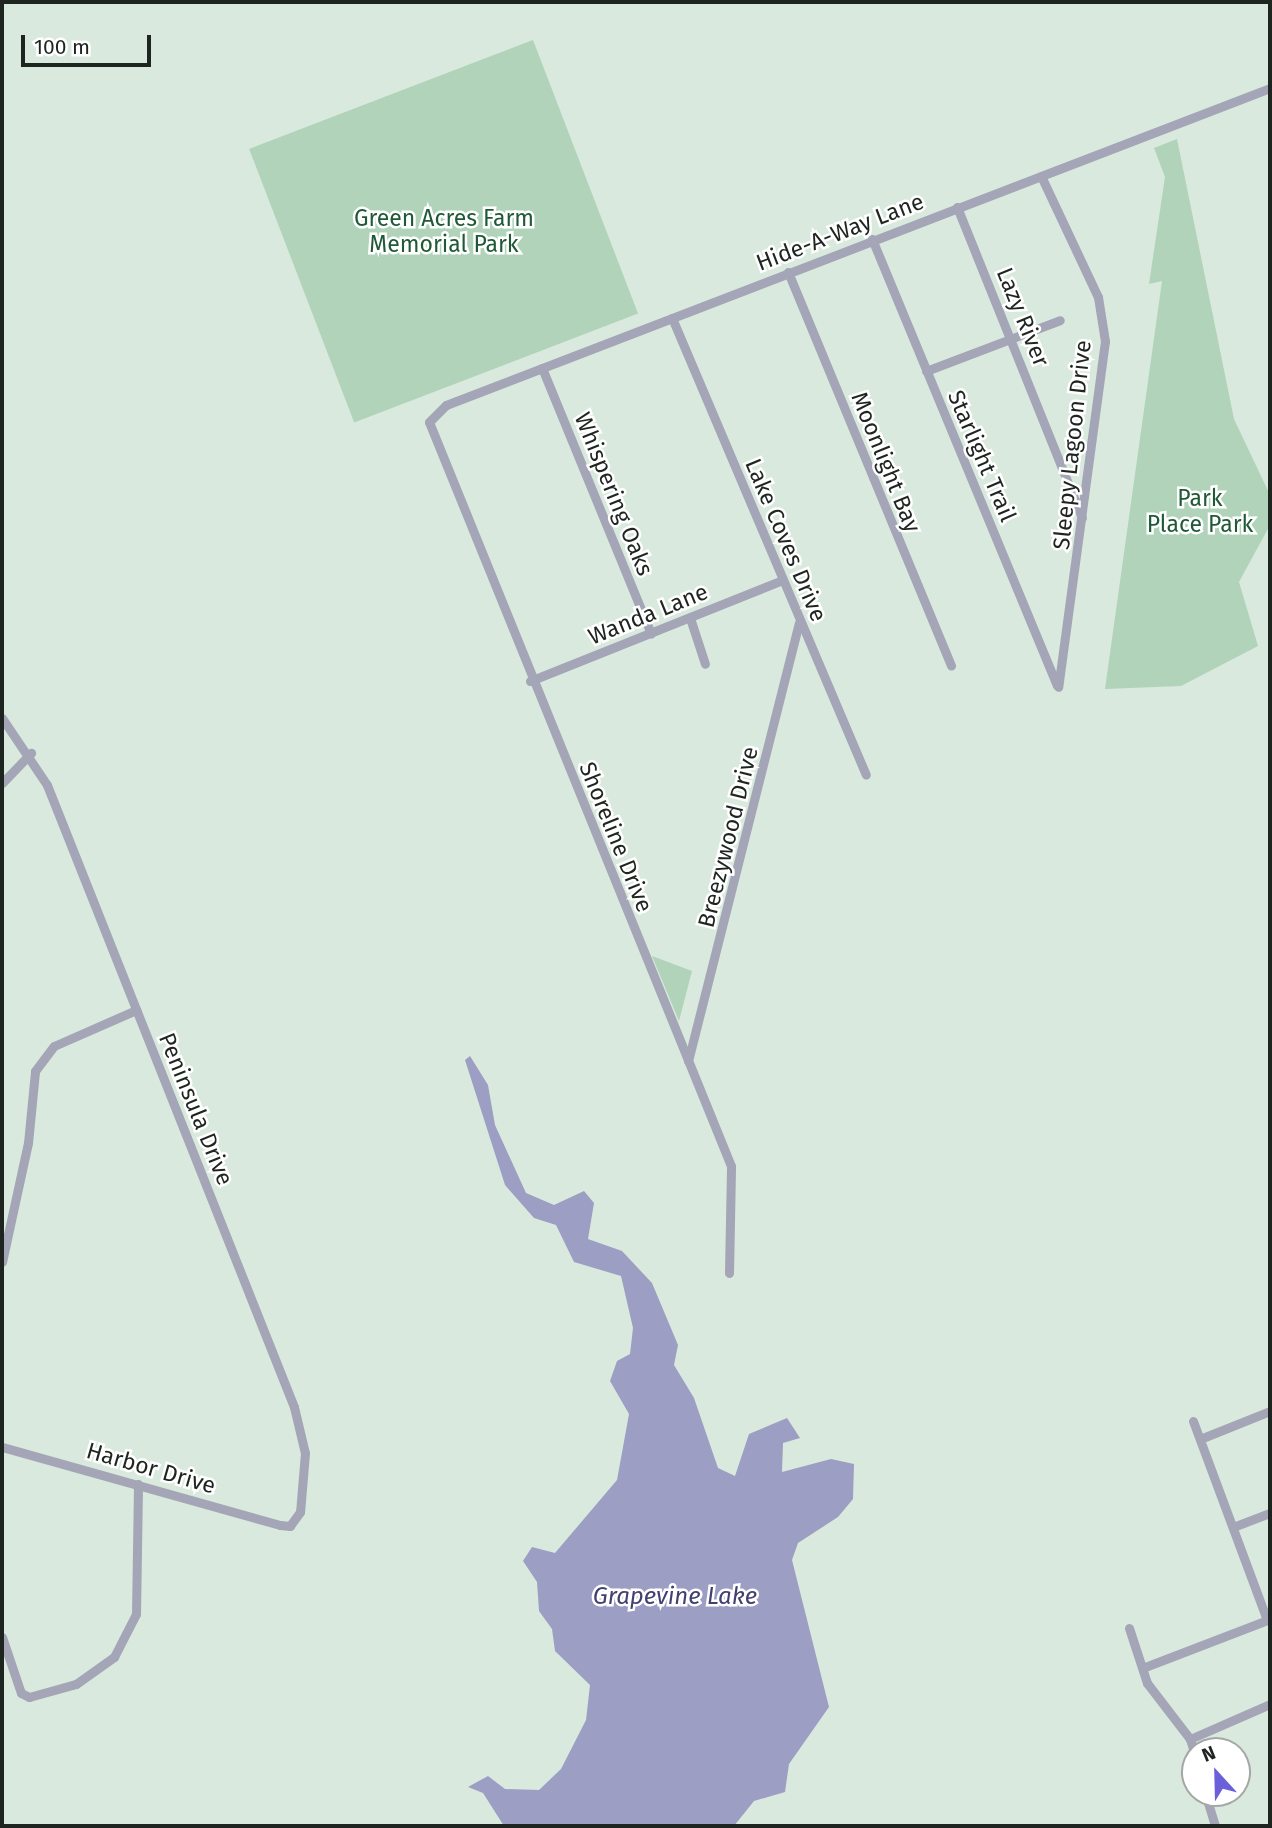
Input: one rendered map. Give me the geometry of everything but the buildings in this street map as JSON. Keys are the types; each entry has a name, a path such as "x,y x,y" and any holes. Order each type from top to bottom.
{"street":[{"name":"Hide-A-Way Lane","path":"429,422 443,406 872,239 1270,89"},
{"name":"Sleepy Lagoon Drive","path":"1041,176 1098,297 1105,341 1083,520 1058,687"},
{"name":"Lazy River","path":"957,207 1083,520"},
{"name":"Starlight Trail","path":"872,239 1058,687"},
{"name":"Moonlight Bay","path":"788,272 951,666"},
{"name":"Lake Coves Drive","path":"672,318 780,581 866,775"},
{"path":"926,371 1012,341 1060,320"},
{"name":"Whispering Oaks","path":"542,368 651,634"},
{"name":"Shoreline Drive","path":"429,422 530,681 734,1177 729,1273"},
{"name":"Wanda Lane","path":"530,681 780,581"},
{"path":"690,618 705,664"},
{"name":"Breezywood Drive","path":"688,1062 800,621"},
{"name":"Peninsula Drive","path":"2,718 31,753 136,1010 304,1438 300,1512 290,1526"},
{"path":"2,783 31,753"},
{"path":"2,1262 30,1133 35,1071 54,1046 136,1010"},
{"path":"1200,1439 1270,1411"},
{"path":"1145,1667 1269,1619 1193,1421"},
{"name":"Harbor Drive","path":"2,1447 290,1526"},
{"path":"2,1637 21,1693 51,1692 85,1679 114,1657 134,1626 142,1562 133,1510 138,1484"},
{"path":"1233,1527 1270,1513"},
{"path":"1129,1628 1155,1697 1188,1737"},
{"path":"1195,1737 1270,1704"},
{"path":"1209,1807 1215,1826"}],"green space":[{"name":"Green Acres Farm Memorial Park","path":"533,40 638,314 354,422 249,149"},
{"name":"Park Place Park","path":"1177,139 1234,419 1270,495 1270,525 1239,582 1258,646 1181,686 1105,689 1162,281 1149,284 1165,177 1154,148"},
{"path":"652,956 692,971 679,1021"}],"water":[{"name":"Grapevine Lake","path":"470,1056 488,1085 495,1125 526,1193 554,1205 584,1191 594,1203 588,1239 622,1251 652,1283 678,1345 674,1365 694,1398 718,1468 735,1476 749,1434 787,1418 800,1438 783,1443 782,1472 831,1459 854,1464 853,1499 838,1517 798,1543 792,1560 829,1707 789,1764 785,1792 754,1801 734,1826 504,1826 483,1793 468,1787 488,1776 505,1789 539,1790 561,1769 586,1720 590,1685 555,1651 552,1629 539,1611 537,1582 523,1561 532,1547 555,1553 617,1480 629,1414 610,1381 617,1361 630,1354 633,1328 621,1276 574,1262 556,1225 534,1218 505,1185 465,1060"}]}
